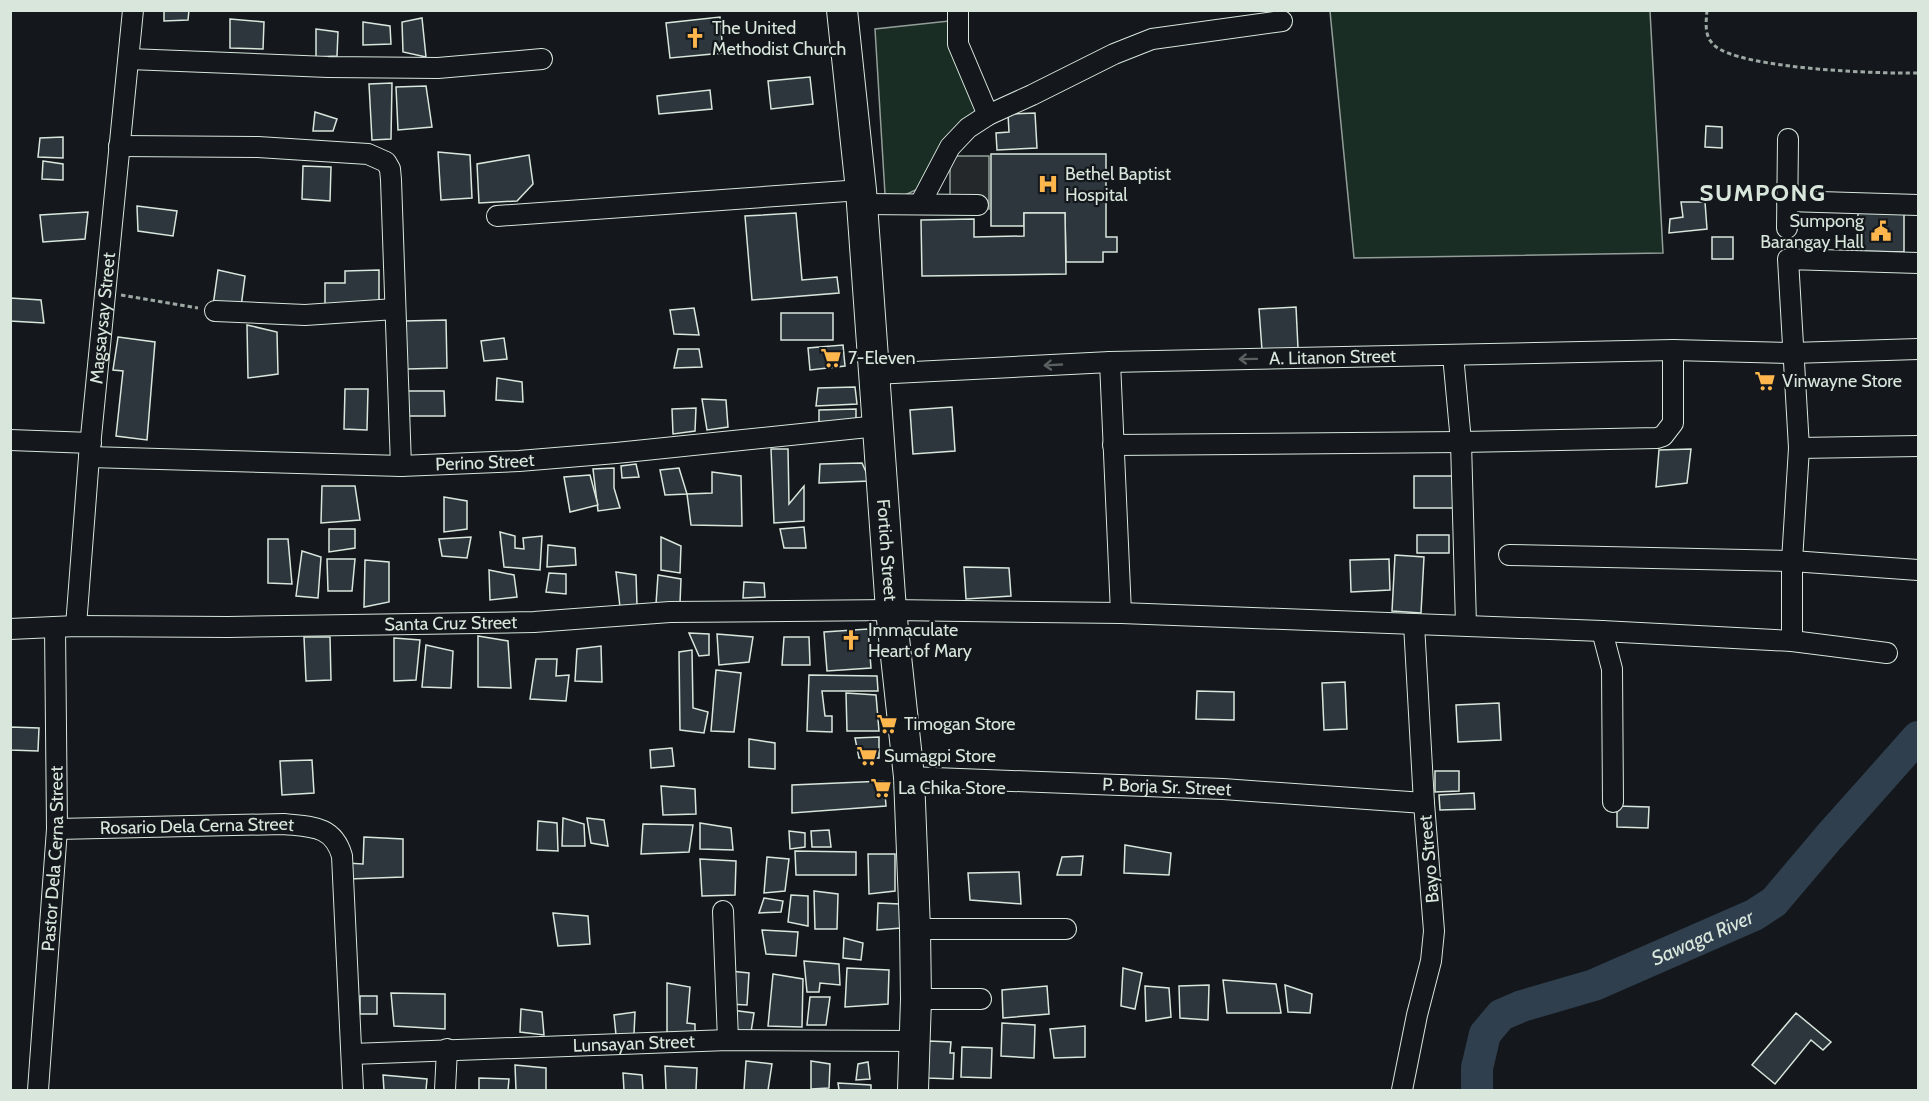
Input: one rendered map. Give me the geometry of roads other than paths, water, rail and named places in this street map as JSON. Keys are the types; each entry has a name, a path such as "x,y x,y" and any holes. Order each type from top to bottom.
{"highway":[{"name":"Fortich Street","path":"842,10 862,197 891,610 909,777 916,999 913,1090"}],"street":[{"name":"Magsaysay Street","path":"76,626 90,450 133,10"},
{"path":"958,10 958,44 988,115"},
{"path":"920,204 950,147 968,128 988,115 1114,54 1152,39 1282,21"},
{"path":"129,59 328,68 438,68 542,59"},
{"path":"1787,228 1788,139"},
{"path":"119,146 258,147 368,154 386,162 390,169 391,180 401,466"},
{"path":"497,216 862,197 920,204 978,205"},
{"path":"1787,201 1918,205"},
{"path":"1792,641 1792,561 1799,448 1788,258 1918,263"},
{"path":"215,311 305,315 395,309"},
{"path":"1113,445 1657,438 1664,436 1673,423 1673,350"},
{"name":"A. Litanon Street","path":"874,374 1110,362 1453,354 1673,350 1792,353 1918,350"},
{"path":"1453,354 1461,442 1466,626"},
{"path":"1110,362 1121,613"},
{"name":"Perino Street","path":"10,441 90,450 401,466 519,461 616,453 878,426"},
{"path":"1799,448 1918,446"},
{"path":"1509,555 1792,561 1918,570"},
{"name":"Santa Cruz Street","path":"10,629 76,626 228,627 523,623 670,612 891,610 1121,613 1602,631 1792,641 1887,653"},
{"name":"Bayo Street","path":"1402,1090 1417,1015 1431,961 1434,931 1414,624"},
{"name":"Pastor Dela Cerna Street","path":"38,1090 57,829 55,627"},
{"path":"1602,631 1612,669 1613,802"},
{"name":"P. Borja Sr. Street","path":"909,777 1224,789 1424,803"},
{"name":"Rosario Dela Cerna Street","path":"57,829 284,824 318,828 333,838 342,856 352,1054"},
{"path":"723,911 728,1040"},
{"path":"915,929 1066,929"},
{"path":"916,999 981,999"},
{"name":"Lunsayan Street","path":"352,1054 728,1040 915,1041"},
{"path":"445,1090 447,1049"},
{"path":"352,1054 353,1090"}],"waterway":[{"name":"Sawaga River","path":"1477,1090 1477,1068 1485,1034 1501,1015 1522,1006 1594,985 1754,915 1774,902 1918,737"}],"place":[{"name":"The United Methodist Church","path":"695,38"},
{"name":"Bethel Baptist Hospital","path":"1048,184"},
{"name":"Sumpong Barangay Hall","path":"1881,231"},
{"name":"7-Eleven","path":"831,358"},
{"name":"Vinwayne Store","path":"1765,381"},
{"name":"Immaculate Heart of Mary","path":"851,640"},
{"name":"Timogan Store","path":"887,724"},
{"name":"Sumagpi Store","path":"867,756"},
{"name":"La Chika Store","path":"881,788"}],"district":[{"name":"SUMPONG","path":"1763,192"}]}
